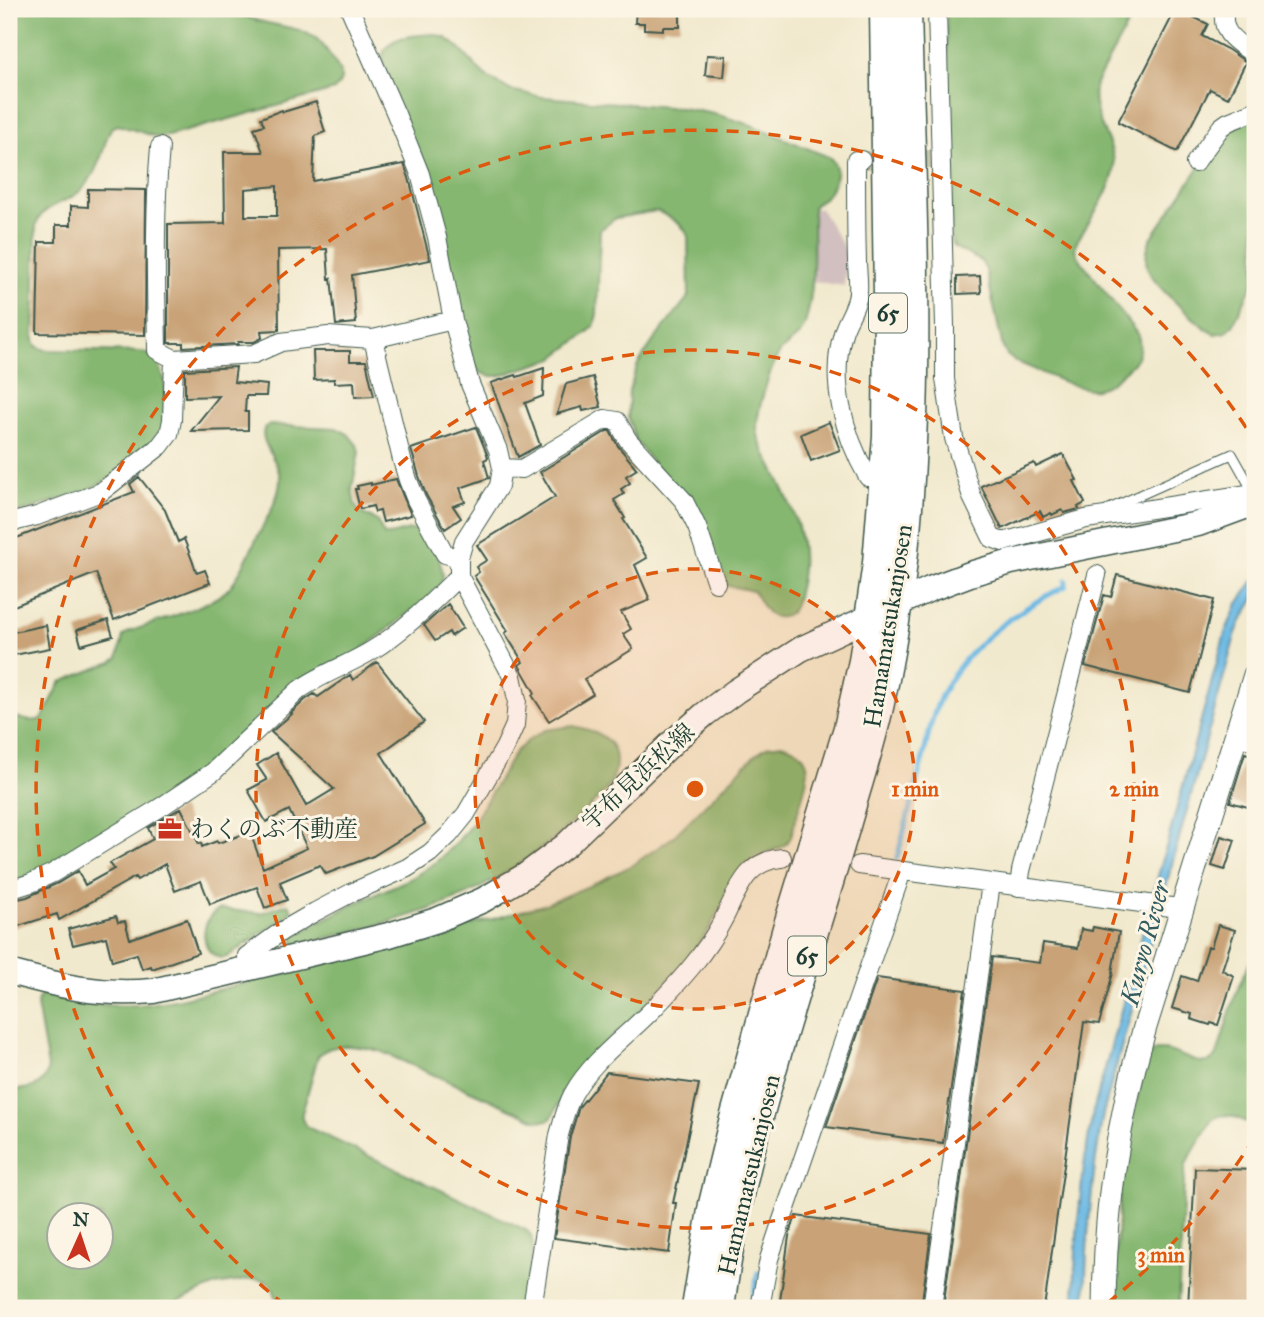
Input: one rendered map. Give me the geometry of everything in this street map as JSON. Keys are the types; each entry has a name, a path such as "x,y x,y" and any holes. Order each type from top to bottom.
{"main road":[{"name":"Hamamatsukanjosen","path":"719,1308 736,1209 754,1132 872,734 881,700 897,604 912,438 915,327 901,298 884,9"},
{"name":"Hamamatsukanjosen","path":"696,1308 728,1139 787,928 848,728 863,661 877,563 901,298 907,9"},
{"name":"宇布見浜松線","path":"9,972 76,989 127,993 153,991 389,935 437,920 483,900 526,875 566,845 675,740 736,691 801,649 970,573 1011,562 1198,524 1255,498"}],"street":[{"path":"9,890 53,873 213,772 299,690 382,643 432,602 459,567 464,541 499,486 502,468 498,450 470,384 420,174 350,9"},
{"path":"937,9 937,159 945,299 945,379 954,438 972,497 992,538 1003,542 1086,519 1255,498"},
{"path":"1225,9 1225,26 1229,35 1255,55"},
{"path":"1195,163 1221,127 1255,111"},
{"path":"160,147 155,245 157,350 174,359 254,354 281,342 328,336 373,339 453,320"},
{"path":"861,160 856,160 857,298 843,332 836,377 845,421 855,452 868,477"},
{"path":"857,298 945,299"},
{"path":"250,969 247,956 282,931 351,893 407,868 430,853 466,814 515,725 517,700 512,676 459,567 445,554 408,480 373,339"},
{"path":"9,523 37,516 101,492 160,446 169,434 172,420 174,359"},
{"path":"502,468 522,469 605,419 617,421 628,440 684,500 716,583"},
{"path":"1019,887 1097,575"},
{"path":"1104,1308 1109,1204 1122,1118 1140,1044 1163,907 1246,738 1255,676"},
{"path":"532,1308 559,1135 572,1095 591,1069 653,1009 704,951 748,872 770,859 782,858"},
{"path":"859,865 1163,907"},
{"path":"760,1308 769,1259 900,871"},
{"path":"932,1308 991,883"}],"lane":[{"path":"1086,519 1233,454 1255,498"}],"shaded area":[{"path":"813,208 820,208 848,254 844,286 813,281"}],"green space":[{"path":"9,9 233,9 253,19 298,30 317,39 341,75 334,90 168,136 157,137 118,125 112,127 102,155 86,185 39,218 36,225 36,346 45,350 141,352 151,355 158,362 165,381 163,431 155,441 109,479 86,491 9,516"},
{"path":"946,9 1136,9 1096,83 1096,108 1112,150 1114,171 1104,198 1075,249 1138,335 1139,353 1135,361 1105,386 1096,389 1079,387 1015,361 1007,355 1003,348 986,270 981,261 954,247 951,239"},
{"path":"434,34 446,38 484,75 510,90 542,97 681,108 715,114 751,125 833,161 836,171 832,187 813,208 812,281 805,324 801,333 777,357 759,410 757,432 760,442 793,511 801,542 801,574 797,596 794,608 786,616 776,617 768,613 753,591 724,585 700,526 636,441 628,417 629,391 638,364 689,296 688,236 679,224 657,211 616,218 600,230 597,314 594,326 552,359 499,376 479,372 474,364 383,60 390,43 412,36"},
{"path":"1255,116 1255,279 1233,325 1226,332 1214,334 1181,308 1156,282 1147,267 1147,250 1150,240 1220,137"},
{"path":"265,427 336,428 348,434 359,452 352,489 359,512 377,521 384,535 413,530 422,532 432,544 442,569 441,583 428,598 210,768 51,868 9,884 9,714 21,719 42,719 61,682 118,658 123,636 210,601 228,589 237,577 270,512 280,484 279,471 264,438"},
{"path":"573,726 596,733 608,741 615,754 615,771 613,779 599,797 548,843 511,870 451,901 382,924 295,944 292,940 296,935 356,903 412,878 436,862 475,820 515,752 545,730"},
{"path":"782,744 805,758 807,780 791,837 780,848 756,856 743,866 709,929 691,955 648,1003 577,1072 551,1119 536,1120 380,1051 339,1046 318,1056 302,1113 307,1127 526,1230 531,1235 533,1245 524,1308 280,1308 270,1284 253,1279 216,1285 164,1308 9,1308 9,1091 39,1084 46,1075 48,1067 37,1005 42,995 118,1006 180,999 392,947 543,905 631,866 673,837 756,754 768,746"},
{"path":"288,904 291,911 288,915 227,957 219,957 208,948 204,932 206,923 219,909 261,913"},
{"path":"1255,953 1255,1126 1233,1116 1216,1117 1186,1164 1178,1308 1112,1308 1122,1162 1148,1053 1167,1051 1203,1062 1210,1061 1217,1055 1238,990"}],"water":[{"name":"Kuryo River","path":"1255,579 1255,598 1235,636 1103,1114 1090,1211 1085,1308 1074,1308 1079,1210 1093,1112 1225,633 1237,605"}],"building":[{"path":"636,9 680,9 680,27 644,29 644,23 635,23"},
{"path":"1176,9 1208,24 1202,36 1246,62 1228,98 1210,89 1177,152 1118,122"},
{"path":"707,55 726,56 724,77 705,75"},
{"path":"316,102 325,132 315,136 313,181 404,164 430,260 352,275 356,323 336,325 327,249 278,250 279,330 261,331 262,338 238,344 183,347 183,343 168,343 168,224 225,223 224,152 263,152 254,128 264,125 261,118 282,110 283,112","holes":["277,186 277,216 245,216 245,189"]},
{"path":"88,189 146,190 145,335 37,333 39,242 56,242 56,225 71,225 71,206 88,207"},
{"path":"980,276 981,293 957,294 957,277"},
{"path":"313,351 350,351 350,361 366,361 374,396 355,397 354,382 314,380"},
{"path":"236,367 234,382 267,385 266,396 246,396 248,430 191,431 219,396 185,397 185,370"},
{"path":"544,368 543,396 525,403 540,445 518,457 491,383"},
{"path":"593,377 601,407 583,411 582,407 557,414 566,384"},
{"path":"829,422 840,450 811,461 801,434"},
{"path":"476,427 487,454 488,458 484,460 489,478 460,488 465,502 453,506 461,518 445,529 426,495 411,449"},
{"path":"610,431 618,446 637,469 626,476 630,483 621,489 624,494 614,500 647,558 635,565 650,600 621,612 631,629 623,634 633,649 584,679 593,694 549,721 532,695 535,693 519,665 523,662 505,633 508,631 474,576 479,572 476,567 487,560 477,545 555,497 540,472"},
{"path":"1063,454 1077,480 1074,481 1085,503 1078,507 1079,509 1064,513 1062,510 1043,517 1040,511 1002,529 981,486 1034,463 1036,467"},
{"path":"139,477 165,510 178,542 184,539 197,573 205,570 210,583 114,620 96,573 9,608 9,541 134,492 130,484"},
{"path":"396,479 411,515 383,522 380,511 375,512 373,506 360,509 355,489 358,489 357,486"},
{"path":"1117,575 1214,600 1190,693 1085,666 1104,595 1111,597"},
{"path":"448,604 463,628 451,636 449,632 435,641 424,625"},
{"path":"108,620 113,636 81,645 77,630"},
{"path":"46,625 50,648 9,656 9,633"},
{"path":"377,662 424,722 381,753 425,824 373,856 326,874 320,865 280,882 287,900 265,908 257,887 210,904 201,881 175,891 165,864 137,880 135,877 59,920 57,914 9,929 9,901 27,897 78,871 85,885 114,869 110,863 153,839 148,828 181,808 202,847 250,832 263,868 307,848 289,810 266,822 248,790 267,780 257,765 276,753 306,806 334,789 271,732 314,694 318,697 350,675 353,680"},
{"path":"1245,753 1255,756 1255,809 1230,802"},
{"path":"1221,836 1235,840 1225,870 1212,866"},
{"path":"116,916 118,922 125,921 130,939 187,919 198,953 152,969 151,966 142,969 137,954 112,961 106,937 73,945 68,929"},
{"path":"1218,925 1235,930 1222,970 1234,976 1218,1025 1210,1025 1191,1019 1192,1014 1172,1008 1182,976 1197,981"},
{"path":"1093,927 1119,932 1113,973 1099,1024 1084,1022 1044,1308 943,1308 992,957 1040,963 1043,943 1078,948 1081,929 1092,931"},
{"path":"877,978 965,990 943,1143 826,1127"},
{"path":"607,1072 699,1084 673,1203 676,1203 669,1253 554,1238 570,1137 579,1107"},
{"path":"1195,1168 1255,1170 1255,1308 1188,1308"},
{"path":"796,1216 931,1234 921,1308 779,1308 789,1236"}],"waterway":[{"path":"897,858 934,714 953,675 980,643 1013,617 1066,586 1066,580"},
{"path":"751,1308 758,1273"}],"tunnel":[{"path":"861,160 933,159"}],"place":[{"name":"わくのぶ不動産","path":"170,829"}]}
